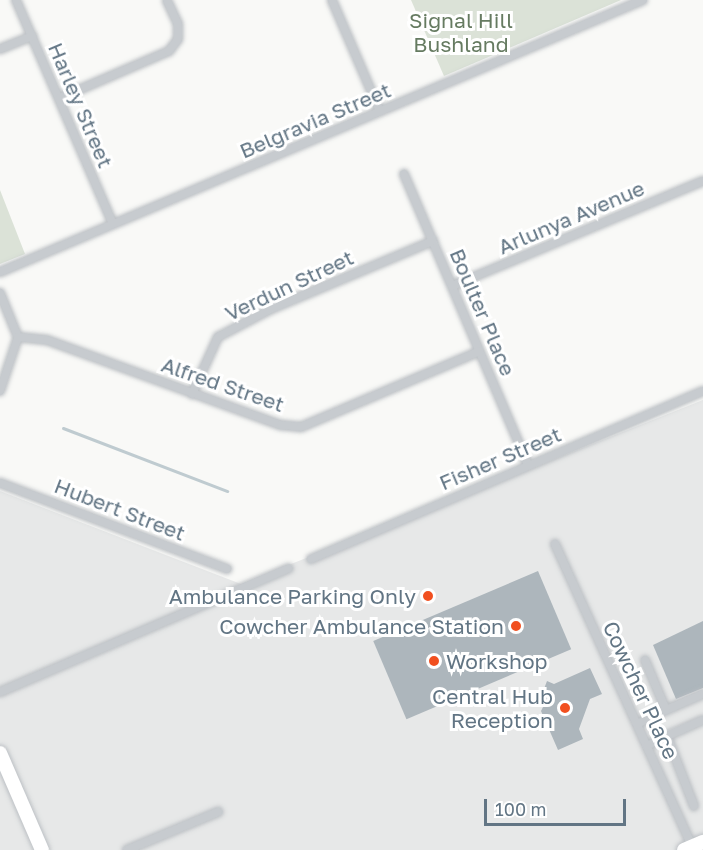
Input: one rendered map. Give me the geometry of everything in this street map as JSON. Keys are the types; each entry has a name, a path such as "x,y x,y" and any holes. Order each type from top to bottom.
{"main road":[{"path":"0,753 42,850"}],"street":[{"name":"Harley Street","path":"16,0 113,224"},
{"path":"60,98 169,51 178,39 178,24 167,0"},
{"path":"332,0 379,109"},
{"name":"Belgravia Street","path":"0,272 379,109 643,0"},
{"path":"0,49 32,36"},
{"name":"Boulter Place","path":"404,174 528,465"},
{"name":"Arlunya Avenue","path":"452,286 703,181"},
{"name":"Verdun Street","path":"192,394 218,337 271,309 433,241"},
{"path":"0,293 18,337 0,391"},
{"name":"Alfred Street","path":"18,337 47,340 281,425 301,427 480,351"},
{"name":"Fisher Street","path":"311,559 703,391"},
{"name":"Hubert Street","path":"0,483 227,568"},
{"name":"Cowcher Place","path":"555,544 693,847"},
{"path":"0,692 289,568"},
{"path":"645,660 666,710"},
{"path":"638,724 703,694"},
{"path":"647,746 703,720"},
{"path":"667,736 694,806"},
{"path":"127,850 219,812"}],"shaded area":[{"path":"703,400 703,716 661,733 663,737 703,721 703,850 0,850 0,491 241,584"}],"green space":[{"name":"Signal Hill Bushland","path":"411,0 621,0 444,76"},
{"path":"0,190 25,254 0,264"}],"building":[{"path":"538,571 571,649 406,719 373,641"},
{"path":"703,621 703,688 676,699 653,645"},
{"name":"Central Hub Reception","path":"590,668 602,694 590,699 579,729 583,739 558,750 541,711 544,705 539,702 547,681 554,684"}],"waterway":[{"path":"63,428 227,491"}],"place":[{"name":"Ambulance Parking Only","path":"428,596"},
{"name":"Cowcher Ambulance Station","path":"516,626"},
{"name":"Workshop","path":"434,661"},
{"name":"Central Hub Reception","path":"565,708"}]}
